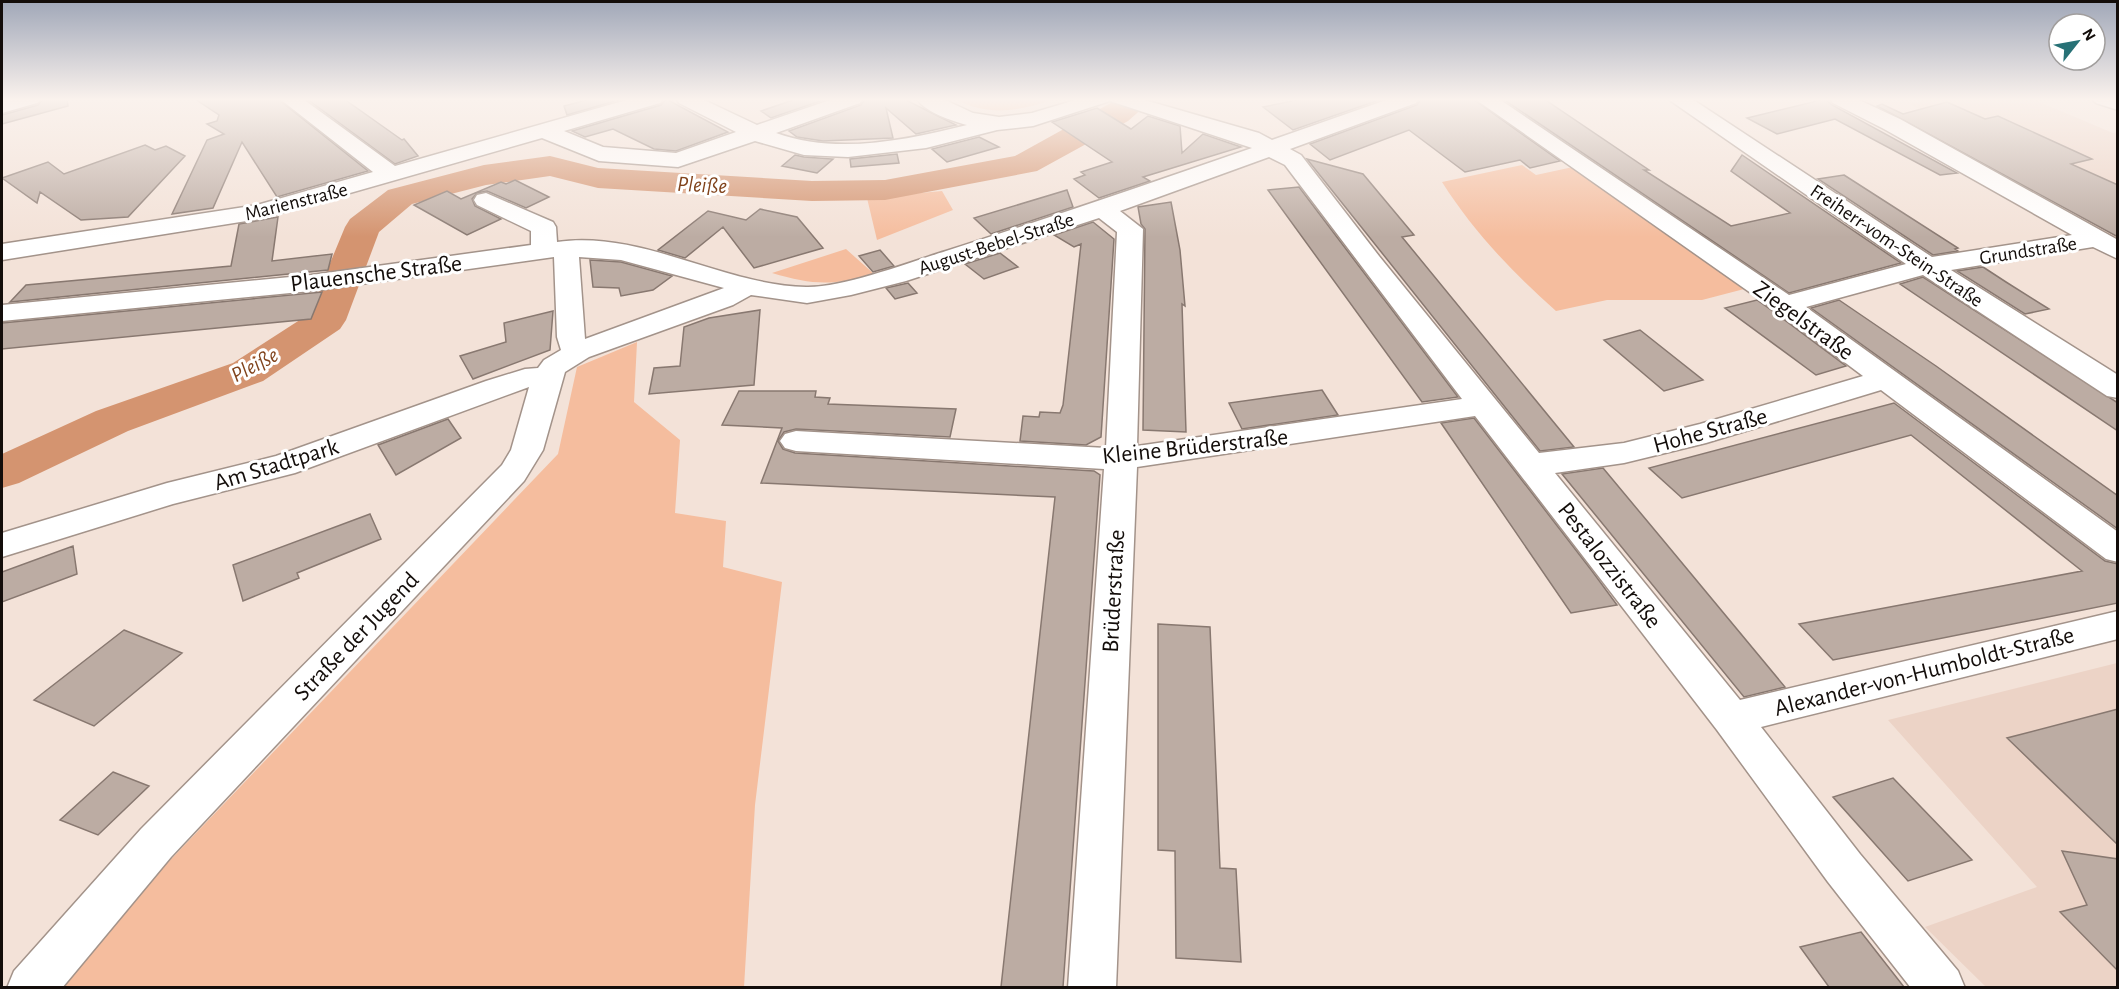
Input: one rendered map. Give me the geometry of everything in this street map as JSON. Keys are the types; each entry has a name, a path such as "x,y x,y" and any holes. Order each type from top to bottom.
{"street":[{"path":"352,145 391,174"},
{"name":"Marienstraße","path":"2,252 259,212 490,145"},
{"path":"578,145 599,154 678,160 720,145"},
{"path":"797,145 842,152 889,145"},
{"name":"Pestalozzistraße","path":"1267,145 1293,160 1483,405 1731,718 1844,868 1941,987"},
{"name":"August-Bebel-Straße","path":"747,286 807,295 851,287 1102,209 1281,145"},
{"name":"Ziegelstraße","path":"1553,145 1785,304 2118,550"},
{"name":"Freiherr-vom-Stein-Straße","path":"1747,145 1927,266 2118,389"},
{"path":"1930,145 2107,245"},
{"path":"486,200 544,227 555,249 572,345 579,351 723,299 747,286"},
{"name":"Brüderstraße","path":"1092,987 1130,229 1102,209"},
{"name":"Grundstraße","path":"1785,304 1927,266 2107,245"},
{"name":"Plauensche Straße","path":"2,313 311,283 555,249 622,252 747,286"},
{"name":"Straße der Jugend","path":"31,987 156,843 513,473 526,450 547,378 554,366 579,351"},
{"name":"Am Stadtpark","path":"2,545 167,494 284,465 525,378 547,378"},
{"name":"Hohe Straße","path":"1531,465 1624,453 1706,433 1885,379"},
{"name":"Kleine Brüderstraße","path":"796,441 1120,459 1483,405"},
{"name":"Alexander-von-Humboldt-Straße","path":"1731,718 2118,625"}],"shaded area":[{"path":"1937,145 2117,145 2117,242"},
{"path":"1522,165 1536,175 1573,167 1748,288 1702,300 1607,300 1556,311 1494,250 1442,182"},
{"path":"942,191 953,210 877,240 867,198"},
{"path":"846,249 874,274 847,281 811,282 772,273"},
{"path":"637,342 634,402 680,440 675,513 726,521 723,567 782,582 755,805 744,987 31,988 155,876 558,454 577,367"},
{"path":"2117,663 2117,987 1986,987 1925,927 2037,887 1888,720"}],"building":[{"path":"145,145 155,150 166,146 185,156 128,217 81,220 40,192 37,203 2,178 48,162 64,174"},
{"path":"205,145 241,145 213,208 172,214"},
{"path":"244,145 336,145 368,171 277,197"},
{"path":"369,145 409,145 418,156 395,164"},
{"path":"646,145 692,145 676,151 654,149"},
{"path":"947,145 999,147 947,162 932,149"},
{"path":"1087,145 1181,145 1182,153 1191,145 1241,147 1143,177 1150,181 1099,198 1074,179 1085,175 1081,172 1112,162"},
{"path":"1311,145 1369,145 1330,160"},
{"path":"1429,145 1538,145 1560,161 1530,168 1520,160 1465,172"},
{"path":"1571,145 1612,145 1649,170 1644,170 1731,226 1790,213 1731,171 1742,155 1901,263 1789,293"},
{"path":"1884,145 1906,145 1957,173 1940,175"},
{"path":"1949,145 2062,145 2092,159 2071,164 2118,185 2118,237"},
{"path":"897,154 899,163 851,167 850,159"},
{"path":"795,155 833,159 817,173 782,166"},
{"path":"1307,159 1363,174 1414,235 1402,237 1574,447 1540,451"},
{"path":"1844,175 1958,248 1955,249 1958,251 1933,255 1818,179"},
{"path":"515,180 549,197 526,208 487,191 477,193 472,199 475,206 501,219 467,235 414,205 447,191 461,199 501,182 506,184"},
{"path":"1299,187 1458,397 1422,402 1268,190"},
{"path":"1067,190 1073,207 991,234 974,218"},
{"path":"1171,202 1180,250 1185,306 1182,304 1186,432 1143,430 1145,229 1141,224 1138,207"},
{"path":"760,209 797,217 823,248 754,268 723,227 685,258 658,250 708,211 746,220"},
{"path":"278,217 272,261 332,254 328,270 10,302 26,285 231,266 239,224"},
{"path":"1093,222 1114,239 1101,437 1086,445 1020,441 1023,416 1039,417 1040,412 1060,413 1063,405 1081,244 1074,247 1054,235"},
{"path":"880,250 894,266 873,272 859,256"},
{"path":"1000,253 1018,267 984,279 965,264"},
{"path":"590,260 621,262 672,276 653,290 621,296 619,288 593,287"},
{"path":"1983,267 2049,309 2025,314 1957,271"},
{"path":"1923,277 2118,403 2118,431 1900,284"},
{"path":"908,283 917,293 895,299 886,288"},
{"path":"322,292 311,319 2,349 2,323"},
{"path":"1757,300 1846,366 1816,375 1725,308"},
{"path":"1839,300 2118,496 2118,529 1811,308"},
{"path":"760,310 754,385 649,394 654,368 680,366 684,327 709,318"},
{"path":"553,311 550,350 473,379 460,356 506,342 504,323"},
{"path":"1640,330 1703,380 1664,391 1604,340"},
{"path":"1322,390 1338,415 1242,429 1229,403"},
{"path":"739,391 816,391 815,397 830,398 828,404 956,409 950,437 796,429 784,432 778,441 783,449 795,453 1094,471 1100,475 1063,987 1001,987 1055,497 761,483 782,428 722,425"},
{"path":"1894,403 2105,561 2118,564 2118,603 1833,660 1799,624 2082,571 1911,435 1682,498 1649,468"},
{"path":"1474,418 1617,605 1571,613 1441,423"},
{"path":"448,419 461,438 396,475 378,445"},
{"path":"1603,468 1785,687 1744,697 1562,474"},
{"path":"370,514 381,539 297,573 299,578 243,601 233,565"},
{"path":"73,546 77,574 2,602 2,572"},
{"path":"1158,624 1210,627 1220,868 1236,869 1241,962 1176,958 1175,851 1158,850"},
{"path":"124,630 182,653 94,726 34,700"},
{"path":"2118,709 2118,845 2007,738"},
{"path":"113,772 149,786 98,835 60,820"},
{"path":"1893,778 1972,860 1908,881 1833,797"},
{"path":"2062,851 2118,859 2118,971 2060,912 2087,905"},
{"path":"1861,932 1904,987 1829,987 1800,947"}],"waterway":[{"name":"Pleiße","path":"2,472 112,421 248,372 326,320 363,227 400,197 484,175 550,166 598,178 812,191 885,190 1025,164 1060,145"}]}
